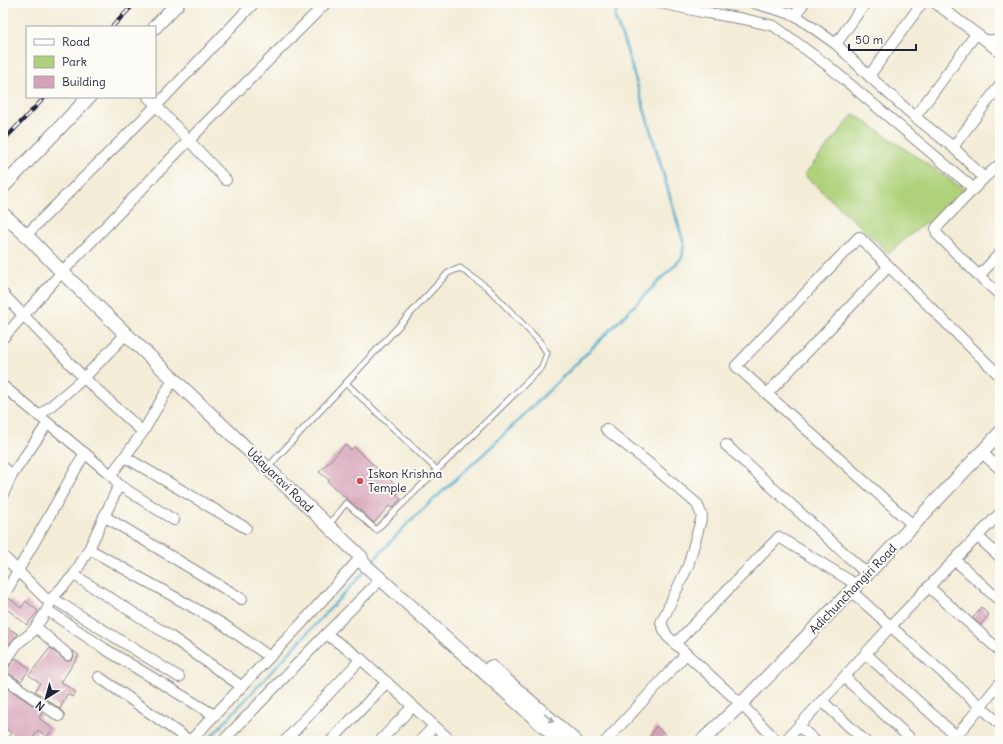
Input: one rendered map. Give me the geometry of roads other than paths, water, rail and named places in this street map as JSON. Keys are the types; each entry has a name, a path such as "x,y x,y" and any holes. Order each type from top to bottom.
{"street":[{"path":"156,26 178,3"},
{"path":"26,235 156,106 254,3"},
{"path":"661,3 774,26 827,65 973,188"},
{"path":"795,16 804,3"},
{"path":"836,44 865,3"},
{"path":"869,76 922,3"},
{"path":"935,3 1000,53"},
{"path":"3,338 62,272 189,140 324,4"},
{"path":"758,4 795,16 836,44 915,117 953,147 984,178"},
{"path":"915,117 980,37"},
{"path":"980,37 1000,40"},
{"path":"953,147 1000,85"},
{"path":"3,187 88,98"},
{"path":"149,98 226,180"},
{"path":"1000,164 973,188 936,229 937,234 1000,295"},
{"name":"Udayaravi Road","path":"3,214 126,334 328,526 560,741"},
{"path":"914,526 736,366 859,237 1000,376"},
{"path":"979,276 1000,253"},
{"path":"767,394 889,266"},
{"path":"3,294 84,378 143,432"},
{"path":"39,416 84,378 126,334"},
{"path":"112,475 143,432 174,378"},
{"path":"3,386 112,475 118,485 174,520"},
{"path":"3,494 12,475 48,423"},
{"path":"606,429 697,504 702,516 688,566 661,623 667,636 741,704 777,741"},
{"name":"Adichunchangiri Road","path":"702,741 741,704 914,526 1000,433"},
{"path":"726,445 867,574"},
{"path":"981,452 1000,469"},
{"path":"3,597 85,453"},
{"path":"124,457 246,528"},
{"path":"3,467 12,475"},
{"path":"3,664 18,643 36,627 50,604 74,575 89,549 118,485"},
{"path":"104,516 242,599"},
{"path":"785,741 891,626 977,536 998,519"},
{"path":"977,536 1000,557"},
{"path":"675,644 779,538 854,588 891,626 1000,724"},
{"path":"89,549 221,623 270,657"},
{"path":"3,556 50,604 105,649 214,715"},
{"path":"99,677 190,741 364,559"},
{"path":"955,560 1000,601"},
{"path":"74,575 170,636 241,686"},
{"path":"223,741 381,576 575,741"},
{"path":"929,587 1000,651"},
{"path":"50,604 179,677"},
{"path":"36,627 68,655"},
{"path":"326,634 361,659 451,741"},
{"path":"606,741 686,654"},
{"path":"866,654 954,739 982,707 1000,683"},
{"path":"285,741 361,659"},
{"path":"3,677 59,716"},
{"path":"844,677 913,741"},
{"path":"331,741 387,682"},
{"path":"822,701 865,741"},
{"path":"380,741 413,706"},
{"path":"420,741 434,726"},
{"path":"799,726 816,741"}],"lane":[{"path":"267,467 448,273 460,268 488,288 540,342 547,353 542,367 436,469 376,530 346,503 328,526"},
{"path":"346,383 436,469"}],"waterway":[{"path":"370,564 409,522 491,447 682,258 684,244 626,47 615,18 618,3"},
{"path":"207,741 366,570"}],"railway":[{"path":"113,26 135,3"},
{"path":"3,141 44,98"}],"place":[{"name":"Iskon Krishna Temple","path":"360,481"}]}
